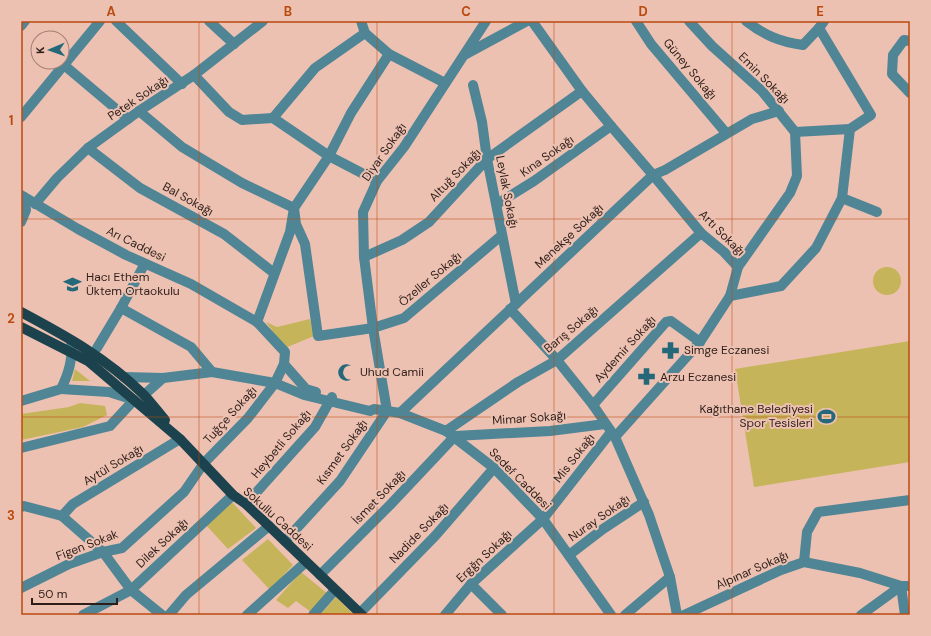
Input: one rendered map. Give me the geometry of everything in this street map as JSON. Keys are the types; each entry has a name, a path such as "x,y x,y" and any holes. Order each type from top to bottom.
{"main road":[{"name":"Sokullu Caddesi","path":"21,312 70,338 111,366 144,395 180,439"},
{"name":"Sokullu Caddesi","path":"21,327 88,361 180,439 233,495 246,504 361,614"}],"street":[{"path":"21,26 25,21"},
{"path":"70,58 100,21"},
{"path":"116,21 182,84"},
{"path":"209,21 234,44"},
{"name":"Petek Sokağı","path":"35,204 57,178 88,148 139,111 182,84 263,21"},
{"path":"361,21 365,33 389,54 445,83"},
{"name":"Diyar Sokağı","path":"387,411 373,328 364,258 363,212 377,181 404,147 486,21"},
{"path":"464,56 527,21"},
{"name":"Artı Sokağı","path":"532,21 582,91 611,126 653,174 701,233 724,252 738,267 730,296 700,342"},
{"name":"Güney Sokağı","path":"636,21 652,44 726,133"},
{"name":"Emin Sokağı","path":"688,21 712,46 762,91 795,132"},
{"path":"738,267 790,193 797,176 795,132 850,129 871,115 821,25 803,45 784,43 764,34 746,21"},
{"path":"273,118 315,68 365,33"},
{"path":"910,41 904,40 893,55 892,74 910,93"},
{"path":"257,322 290,232 294,208 329,156 351,113 389,54"},
{"path":"21,117 60,70"},
{"path":"70,70 128,120"},
{"path":"194,75 229,112 242,120 273,118 329,156 377,181"},
{"name":"Leylak Sokağı","path":"473,85 482,122 487,159 497,204 513,307"},
{"name":"Altuğ Sokağı","path":"364,258 402,240 428,222 487,159 582,91"},
{"path":"139,111 182,147 242,183 294,208"},
{"name":"Menekşe Sokağı","path":"400,413 653,174 665,170 752,119 779,111"},
{"name":"Kına Sokağı","path":"497,204 534,181 611,126"},
{"path":"730,296 781,286 816,248 842,198 850,129"},
{"name":"Bal Sokağı","path":"88,148 140,188 224,234 274,273"},
{"path":"21,222 26,210 22,196"},
{"name":"Arı Caddesi","path":"22,196 126,255 191,284 257,322 285,352 284,364"},
{"path":"842,198 877,212"},
{"name":"Özeller Sokağı","path":"294,208 296,224 305,244 318,336 373,328 404,318 502,235"},
{"name":"Barış Sokağı","path":"450,433 518,382 557,360 701,233"},
{"path":"97,348 143,267"},
{"path":"513,307 593,405 610,431 644,502 670,577 677,615"},
{"path":"121,308 191,347 212,372"},
{"name":"Aydemir Sokağı","path":"593,405 666,322 671,321 700,342"},
{"path":"61,389 69,370 72,352 70,338"},
{"name":"Mis Sokağı","path":"543,519 610,431 700,342"},
{"path":"275,384 284,364"},
{"name":"Sedef Caddesi","path":"284,364 306,389 331,399"},
{"name":"Sedef Caddesi","path":"124,377 163,378 212,372 275,384 304,395 370,406 374,409 400,413 450,433 494,468 543,519 611,615"},
{"path":"144,395 163,378"},
{"name":"Tuğçe Sokağı","path":"204,463 248,418 275,384"},
{"path":"21,401 61,389 109,392 134,400 110,426 21,448"},
{"name":"Heybetli Sokağı","path":"246,504 315,427 331,399"},
{"name":"Kısmet Sokağı","path":"285,541 340,482 387,411"},
{"name":"Mimar Sokağı","path":"450,433 610,431"},
{"name":"İsmet Sokağı","path":"320,575 390,505 450,433"},
{"name":"Aytül Sokağı","path":"62,516 73,504 180,439"},
{"name":"Figen Sokak","path":"21,588 69,564 102,552 122,548 184,492 204,463"},
{"name":"Nadide Sokağı","path":"361,614 436,535 494,468"},
{"name":"Dilek Sokağı","path":"83,615 131,590 233,495"},
{"path":"804,562 807,532 818,512 910,500"},
{"name":"Nuray Sokağı","path":"569,555 603,529 644,502"},
{"path":"22,504 62,516 102,552 131,590 162,615"},
{"name":"Ergğn Sokağı","path":"445,615 471,584 543,519"},
{"path":"169,615 186,595 269,526"},
{"path":"247,615 306,562"},
{"name":"Alpınar Sokağı","path":"684,615 781,570 804,562 860,573 906,586"},
{"path":"625,615 670,577"},
{"path":"471,584 502,615"},
{"path":"861,615 906,586"},
{"path":"905,615 906,586"},
{"path":"313,615 335,590"}],"shaded area":[{"path":"887,267 897,271 901,281 897,291 887,295 877,291 873,281 877,271"},
{"path":"310,319 314,336 285,348 266,322 277,327"},
{"name":"Kağıthane Belediyesi Spor Tesisleri","path":"910,341 910,462 754,487 735,369"},
{"path":"75,369 90,381 72,381"},
{"path":"80,403 105,406 107,415 83,427 21,440 21,414 69,407"},
{"path":"231,501 256,528 228,549 205,524"},
{"path":"268,539 293,565 270,590 242,560"},
{"path":"301,572 328,594 311,612 296,601 288,608 276,600"},
{"path":"336,597 354,615 320,615"}],"place":[{"name":"Hacı Ethem Üktem Ortaokulu","path":"73,284"},
{"name":"Simge Eczanesi","path":"671,350"},
{"name":"Uhud Camii","path":"347,372"},
{"name":"Arzu Eczanesi","path":"647,377"},
{"name":"Kağıthane Belediyesi Spor Tesisleri","path":"826,416"}]}
